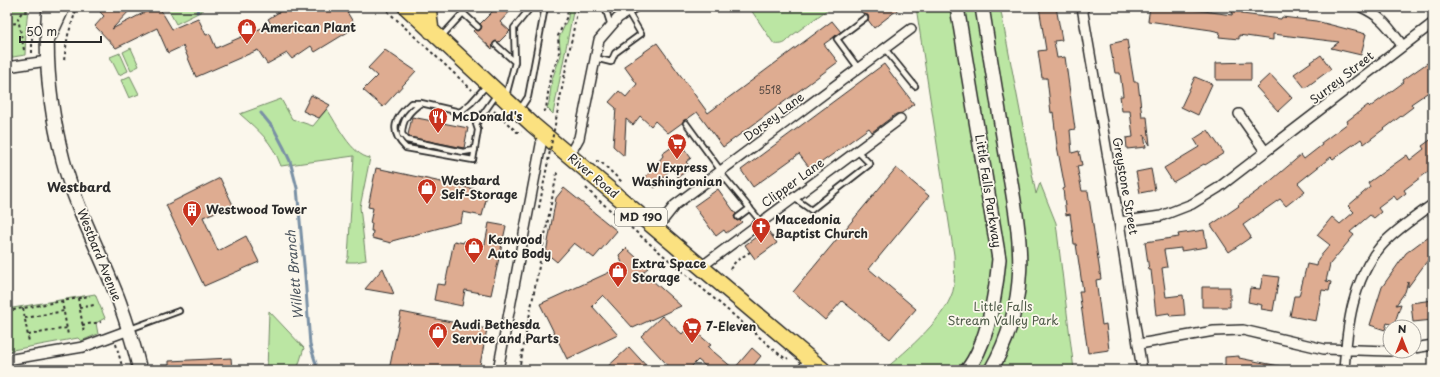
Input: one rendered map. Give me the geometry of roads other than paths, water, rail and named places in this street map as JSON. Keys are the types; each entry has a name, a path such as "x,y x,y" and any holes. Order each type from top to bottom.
{"main road":[{"name":"Westbard Avenue","path":"49,7 46,44 47,60 51,100 63,160 85,220 118,300 129,330 140,370"},
{"name":"Westbard Avenue","path":"46,44 63,7"},
{"name":"River Road","path":"406,7 519,113 700,267 806,364 823,370"},
{"path":"428,7 435,34"},
{"name":"Little Falls Parkway","path":"958,7 999,259 995,295 989,318 972,364 967,370"},
{"name":"Little Falls Parkway","path":"982,7 1018,222 1021,259 1018,296 1014,314 1004,345 991,370"}],"street":[{"name":"Greystone Street","path":"1082,7 1119,222 1142,370"},
{"path":"1361,7 1374,13 1384,22 1402,46"},
{"path":"569,156 579,138 599,40 618,18 631,10"},
{"name":"Surrey Street","path":"1119,222 1161,216 1192,204 1218,188 1433,23"},
{"name":"Dorsey Lane","path":"656,229 675,205 911,29"},
{"path":"7,67 47,60"},
{"path":"1239,114 1265,151"},
{"name":"Clipper Lane","path":"700,267 900,119"},
{"path":"498,370 543,134"},
{"path":"1344,370 1350,313 1358,287 1371,261 1380,247 1390,237 1433,204"},
{"path":"7,360 83,347 129,330"},
{"path":"1139,344 1214,331 1243,330 1324,349 1382,350"},
{"path":"1422,347 1433,345"}],"lane":[{"path":"435,34 463,13 468,7"},
{"path":"497,92 471,102 460,112 422,103 411,102 402,110 395,125 396,135 406,148 473,160 478,130 476,124 497,92 515,62 514,28 531,7"},
{"path":"519,113 522,105 528,97 545,7"},
{"path":"605,7 611,26"},
{"path":"595,58 611,62 616,53 641,34 631,10"},
{"path":"463,13 478,26"},
{"path":"859,69 837,38 865,18"},
{"path":"496,45 515,62"},
{"path":"885,49 915,86"},
{"path":"422,103 410,111 402,128 402,134 407,140 463,152 475,150"},
{"path":"686,123 720,171 761,222"},
{"path":"794,198 811,210 870,164 857,151"},
{"path":"738,217 750,208"},
{"path":"129,330 179,311"}],"waterway":[{"name":"Willett Branch","path":"197,12 199,7"},
{"name":"Willett Branch","path":"261,113 274,129 284,148 290,161 297,188 310,345 318,370"}],"place":[{"name":"American Plant","path":"247,45"},
{"name":"McDonald's","path":"438,134"},
{"name":"W Express Washingtonian","path":"677,160"},
{"name":"Westbard Self-Storage","path":"427,205"},
{"name":"Westwood Tower","path":"192,227"},
{"name":"Macedonia Baptist Church","path":"761,244"},
{"name":"Kenwood Auto Body","path":"474,264"},
{"name":"Extra Space Storage","path":"618,288"},
{"name":"7-Eleven","path":"692,344"},
{"name":"Audi Bethesda Service and Parts","path":"438,349"}],"district":[{"name":"Westbard","path":"79,187"}],"park label":[{"name":"Little Falls Stream Valley Park","path":"1003,314"}]}
